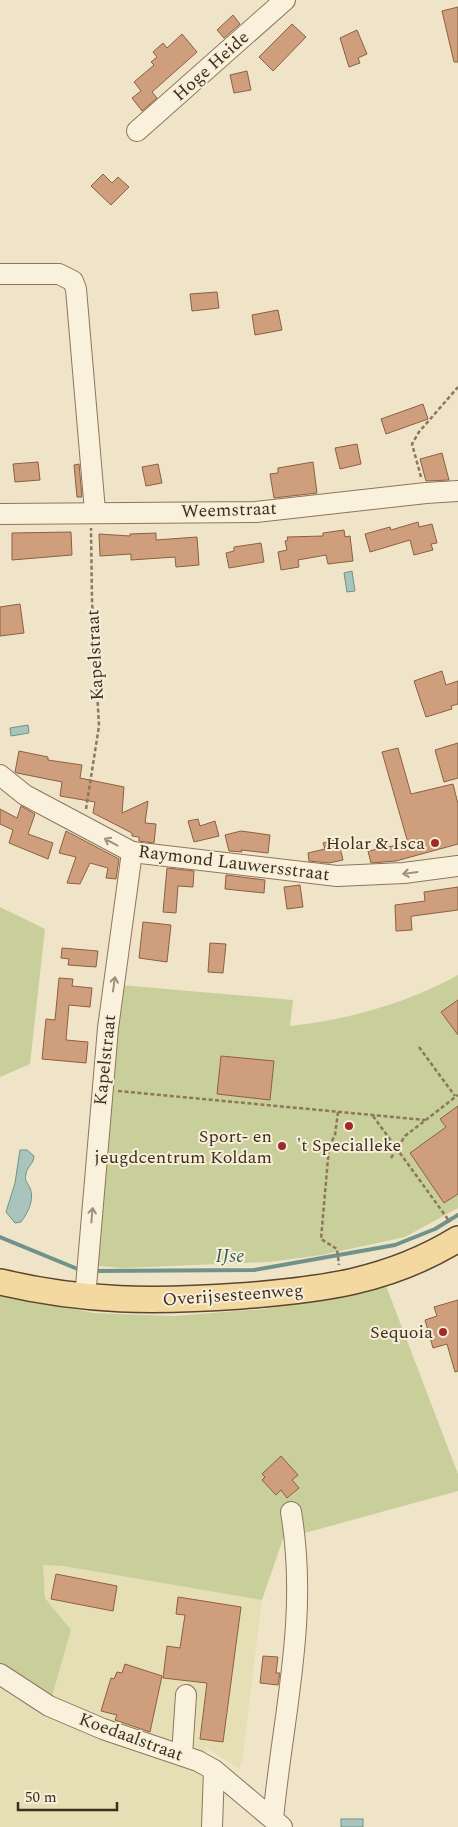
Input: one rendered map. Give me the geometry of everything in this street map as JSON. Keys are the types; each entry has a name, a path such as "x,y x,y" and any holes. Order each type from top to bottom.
{"main road":[{"name":"Overijsesteenweg","path":"0,1282 43,1292 86,1281 169,1301 294,1292 342,1286 404,1266 454,1232"}],"street":[{"name":"Hoge Heide","path":"137,131 285,0"},
{"path":"0,274 59,274 73,281 76,289 93,512"},
{"name":"Weemstraat","path":"0,514 256,512 458,491"},
{"name":"Raymond Lauwersstraat","path":"0,775 26,795 82,827 132,852 337,876 404,874 458,866"},
{"name":"Kapelstraat","path":"86,1281 108,1028 132,852"},
{"path":"278,1823 299,1610 297,1546 292,1512"},
{"name":"Koedaalstraat","path":"0,1674 49,1706 103,1728 182,1755 214,1770 278,1823"},
{"path":"182,1755 186,1695"},
{"path":"212,1827 214,1770"}],"path":[{"path":"426,493 412,444 419,432 458,387"},
{"name":"Kapelstraat","path":"82,827 99,726 92,601 93,512"},
{"path":"390,1158 405,1136 457,1096 419,1047"},
{"path":"102,1090 425,1120"},
{"path":"338,1112 335,1135 329,1147 321,1239 336,1249 339,1263"},
{"path":"374,1116 446,1217 454,1232"}],"shaded area":[{"path":"43,1565 63,1566 262,1600 242,1762 239,1769 206,1747 204,1827 0,1827 0,1678 70,1630 45,1598"}],"green space":[{"path":"0,907 45,929 30,1064 0,1077"},
{"name":"Sport- en jeugdcentrum Koldam","path":"458,975 458,1208 405,1237 322,1255 269,1262 123,1268 98,1266 109,1084 120,985 293,1000 290,1026 355,1015 377,1009 419,994"},
{"path":"385,1283 458,1474 458,1491 283,1539 262,1600 63,1566 43,1565 45,1598 71,1630 50,1703 0,1678 0,1295 94,1313 173,1316 264,1309"}],"water":[{"path":"352,571 355,591 347,592 344,573"},
{"path":"28,725 29,733 11,736 10,728"},
{"path":"20,1150 27,1150 34,1156 26,1176 32,1197 28,1211 23,1219 21,1222 15,1223 6,1212 15,1183"},
{"path":"341,1819 363,1819 363,1827 341,1827"}],"building":[{"path":"458,7 458,62 454,62 442,11"},
{"path":"233,15 240,24 224,38 217,30"},
{"path":"292,24 306,37 273,71 259,57"},
{"path":"357,30 367,54 358,58 360,63 349,67 340,38"},
{"path":"182,34 197,52 152,92 157,98 142,111 132,98 141,91 134,82 154,65 151,62 157,57 153,52 163,43 167,48"},
{"path":"247,71 251,90 234,93 230,75"},
{"path":"103,174 112,183 118,177 129,187 111,205 91,186"},
{"path":"217,292 219,308 192,311 190,294"},
{"path":"278,310 282,330 255,335 252,315"},
{"path":"423,404 428,419 386,434 381,419"},
{"path":"357,444 361,464 340,469 335,448"},
{"path":"442,453 449,480 426,481 420,459"},
{"path":"38,462 40,480 15,482 13,464"},
{"path":"313,462 317,493 274,498 270,474 278,473 278,468"},
{"path":"79,464 82,497 77,497 74,465"},
{"path":"158,464 162,483 146,486 142,467"},
{"path":"418,522 419,527 432,524 437,543 431,544 433,550 414,555 410,540 370,552 365,534 390,527 391,530"},
{"path":"344,530 345,537 350,536 353,561 328,564 326,555 298,560 299,567 281,570 278,552 287,550 285,541 288,540 287,537 323,536 323,533"},
{"path":"71,532 72,555 12,560 12,533"},
{"path":"156,533 156,540 197,537 199,565 176,567 175,557 131,560 131,554 100,556 99,534 130,536 130,534"},
{"path":"261,543 264,562 229,568 226,553 234,551 234,547"},
{"path":"20,604 24,633 0,636 0,607"},
{"path":"442,671 446,685 458,681 458,704 451,706 452,709 426,717 414,681"},
{"path":"458,743 458,778 444,782 435,750"},
{"path":"398,748 411,794 453,784 458,804 458,844 396,861 371,863 368,851 408,843 382,752"},
{"path":"19,751 48,757 48,760 82,765 80,778 124,787 122,813 148,801 145,823 156,824 154,843 139,841 139,837 132,836 132,833 93,813 95,802 60,796 62,782 15,772"},
{"path":"21,806 35,814 28,834 53,843 48,859 9,843 13,830 0,824 0,809 17,818"},
{"path":"198,819 200,826 215,821 219,836 194,842 188,821"},
{"path":"66,831 119,859 116,879 106,878 108,868 90,863 80,884 67,883 76,857 59,853"},
{"path":"241,831 270,835 268,853 241,850 242,852 229,851 225,835"},
{"path":"338,839 343,860 329,863 309,861 308,853 325,849 323,843"},
{"path":"167,868 194,871 193,887 178,886 176,913 163,912"},
{"path":"226,875 265,880 264,893 225,889"},
{"path":"300,885 303,907 287,909 284,887"},
{"path":"458,887 458,910 413,916 411,917 412,930 396,931 395,905 425,901 424,892"},
{"path":"143,922 171,925 167,962 139,958"},
{"path":"210,943 226,944 223,973 208,972"},
{"path":"62,948 98,951 96,967 68,965 69,959 61,958"},
{"path":"59,978 73,979 72,986 92,988 90,1007 69,1005 66,1040 88,1042 86,1063 42,1059 46,1019 55,1020"},
{"path":"458,1000 458,1035 441,1012"},
{"path":"221,1056 274,1061 270,1100 217,1094"},
{"path":"458,1106 458,1194 444,1203 410,1153 446,1127 440,1119"},
{"name":"Sequoia","path":"458,1300 458,1371 455,1372 447,1344 433,1348 425,1320 437,1316 434,1307"},
{"path":"281,1456 298,1475 292,1480 299,1488 287,1498 281,1490 276,1495 262,1480 265,1477 262,1474"},
{"path":"56,1574 117,1586 113,1611 51,1599"},
{"path":"178,1597 241,1607 223,1742 200,1739 207,1683 163,1678 167,1646 180,1648 185,1615 176,1614"},
{"path":"263,1656 278,1657 276,1673 280,1673 278,1685 260,1683"},
{"path":"125,1664 162,1676 150,1732 115,1720 117,1715 101,1711 111,1678 114,1679 117,1672 122,1673"}],"waterway":[{"name":"IJse","path":"92,1271 254,1270 395,1245 435,1229 458,1215"},
{"name":"IJse","path":"0,1237 80,1270"}],"place":[{"name":"Holar & Isca","path":"435,843"},
{"name":"'t Specialleke","path":"349,1126"},
{"name":"Sport- en jeugdcentrum Koldam","path":"282,1146"},
{"name":"Sequoia","path":"443,1332"}]}
